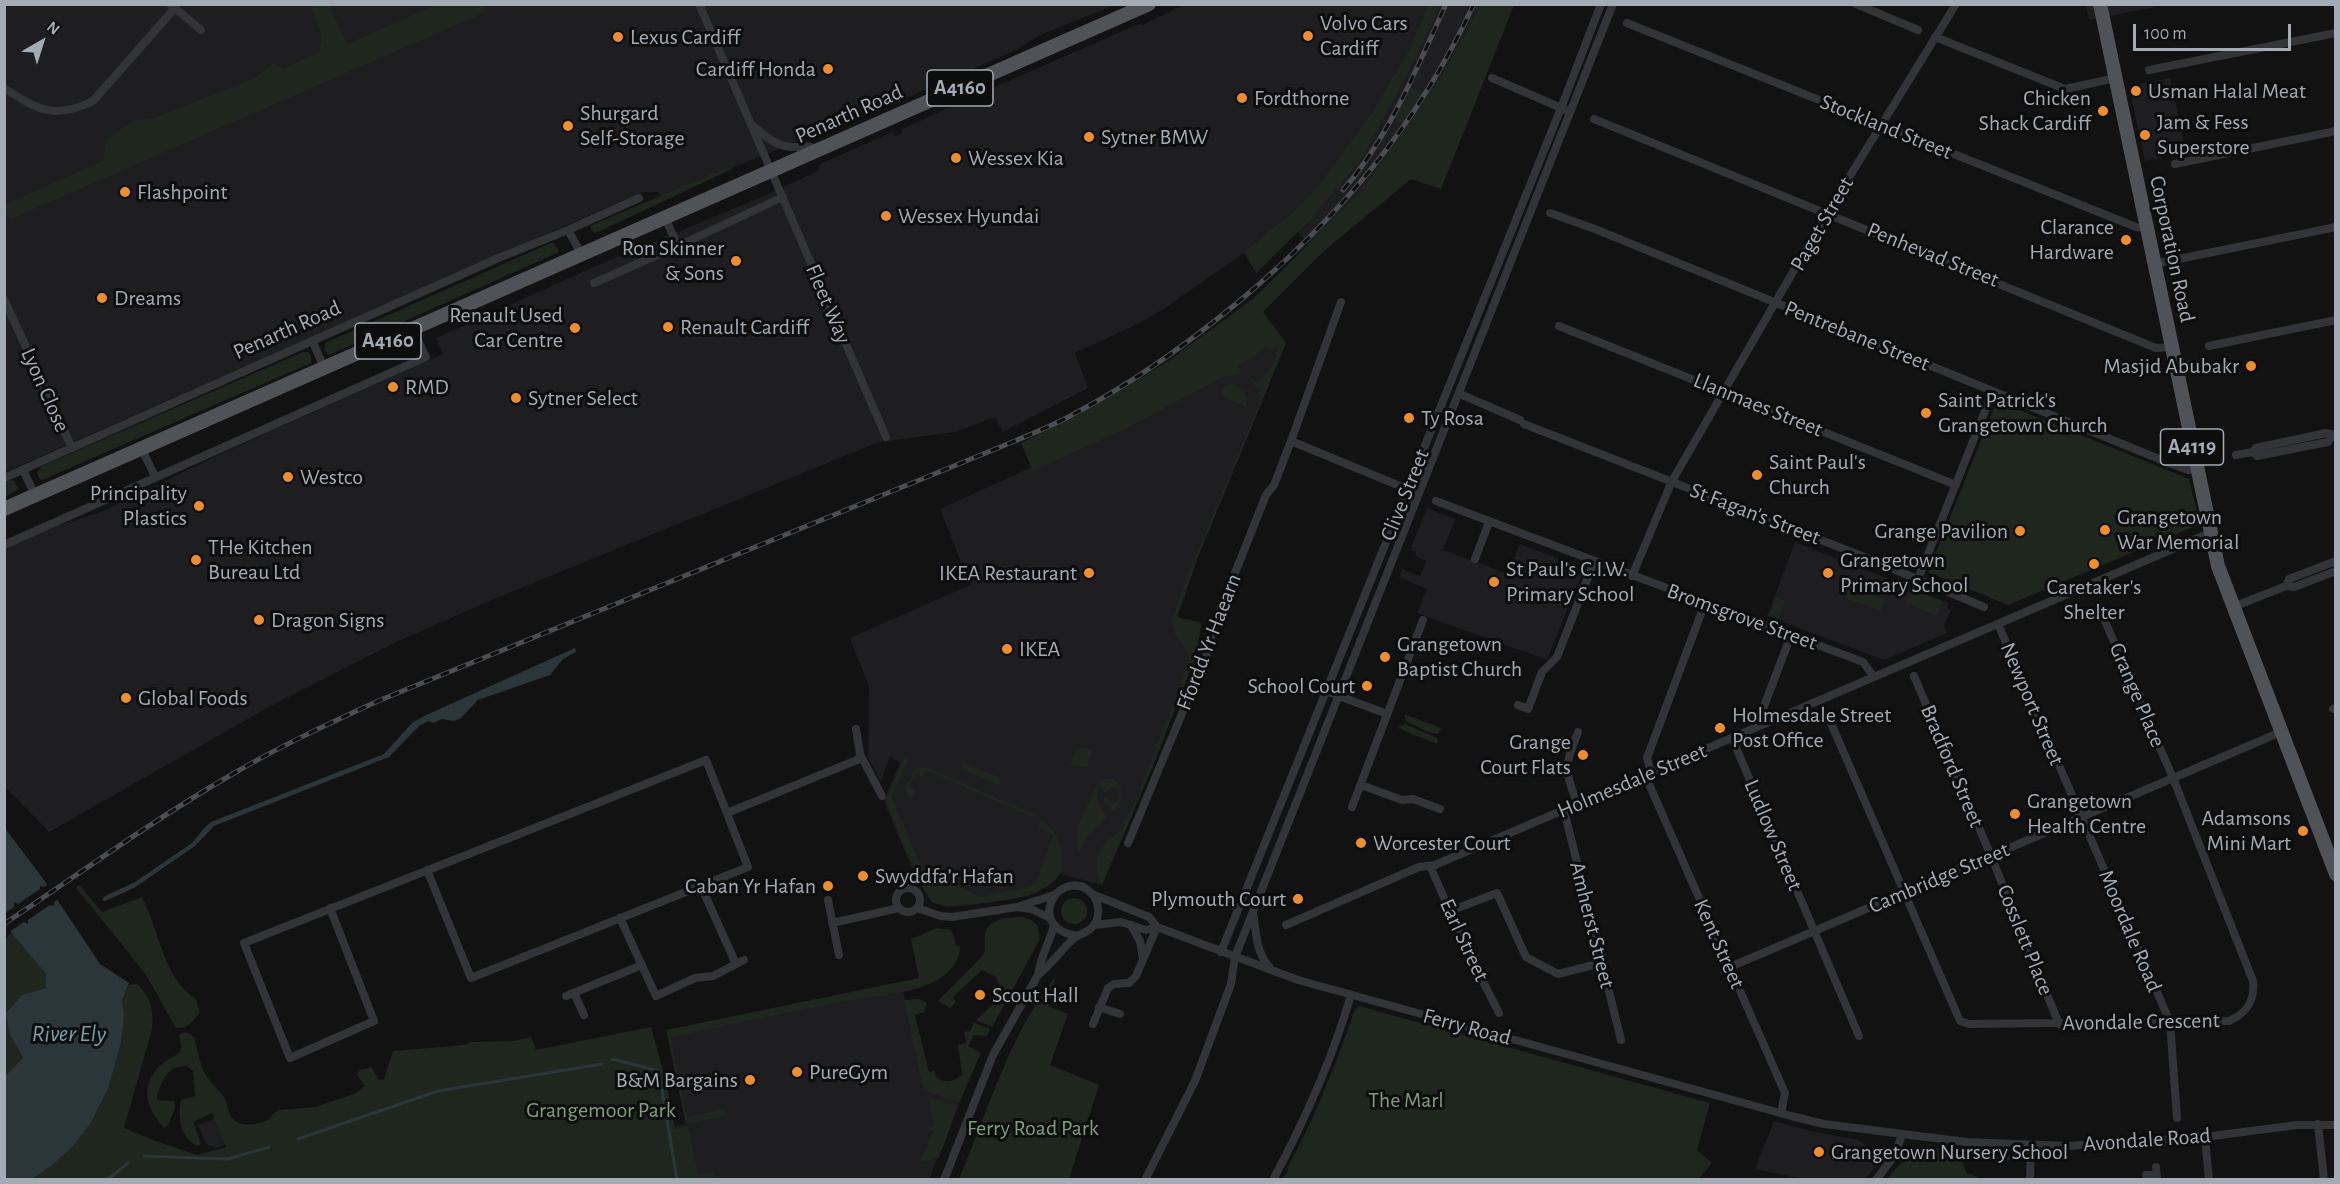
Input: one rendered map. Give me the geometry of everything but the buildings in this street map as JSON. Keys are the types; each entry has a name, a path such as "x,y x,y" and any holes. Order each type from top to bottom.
{"main road":[{"name":"Penarth Road","path":"4,509 1149,4"},
{"name":"Corporation Road","path":"2100,4 2220,575 2336,874"}],"street":[{"name":"Fleet Way","path":"699,4 886,437"},
{"name":"Clive Street","path":"1145,1179 1195,1081 1231,984 1235,957 1613,4"},
{"path":"1856,4 1918,30"},
{"name":"Paget Street","path":"1632,576 1672,482 1827,213 1956,4"},
{"path":"4,87 36,108 62,112 77,109 93,101 172,6 201,30"},
{"path":"1599,8 1609,16"},
{"name":"Clive Street","path":"1221,952 1561,108 1599,8"},
{"name":"Stockland Street","path":"1627,23 2136,227 2147,228"},
{"path":"2149,70 2336,33"},
{"path":"1935,37 2065,89 2116,78"},
{"path":"1492,78 1571,112"},
{"name":"Penhevad Street","path":"1594,119 2156,348 2171,347"},
{"path":"751,123 767,138 778,143 791,147 807,145 819,150"},
{"path":"2175,164 2336,131"},
{"name":"Penarth Road","path":"4,478 639,198"},
{"path":"594,283 783,198"},
{"name":"Pentrebane Street","path":"1550,213 1595,229 2185,470 2197,469"},
{"path":"665,218 678,246"},
{"path":"2154,264 2336,227"},
{"path":"568,230 582,255"},
{"name":"Lyon Close","path":"4,299 72,448"},
{"name":"Ffordd Yr Haearn","path":"1128,843 1206,656 1214,626 1266,495 1274,485 1341,302"},
{"path":"2209,346 2336,320"},
{"name":"Llanmaes Street","path":"1559,326 1956,485"},
{"path":"4,545 426,357 413,330"},
{"path":"313,342 324,368"},
{"path":"1918,579 1993,391"},
{"name":"St Fagan's Street","path":"1460,394 1522,422 1984,607"},
{"path":"2236,455 2253,452 2256,448 2326,433 2334,436"},
{"path":"1291,441 1418,494"},
{"path":"142,450 155,476"},
{"path":"23,470 35,495"},
{"name":"Bromsgrove Street","path":"1436,501 1863,662 1874,677"},
{"path":"1475,559 1490,522"},
{"name":"Holmesdale Street","path":"1286,925 1419,867 1430,866 1564,810 2210,533"},
{"path":"2286,586 2289,579 2336,561"},
{"path":"1518,705 1528,709 1542,672 1557,657 1594,562"},
{"path":"2233,606 2286,586 2294,587 2336,571"},
{"path":"1648,774 1647,758 1705,603"},
{"name":"Grange Place","path":"2101,612 2173,778"},
{"path":"1352,807 1423,620"},
{"name":"Newport Street","path":"1998,624 2081,818"},
{"path":"1764,724 1763,710 1791,635"},
{"name":"Bradford Street","path":"1914,676 1991,856"},
{"path":"1326,691 1387,714"},
{"path":"1827,714 1903,893"},
{"path":"856,729 862,758 882,796"},
{"path":"1577,804 1566,772 1566,765 1578,732"},
{"name":"Cambridge Street","path":"1730,967 2281,732"},
{"name":"Ludlow Street","path":"1732,738 1859,1036"},
{"path":"727,813 862,758"},
{"path":"330,908 374,1021 290,1058 244,943 330,908 706,759 748,867 471,978 427,870"},
{"name":"Kent Street","path":"1648,774 1785,1093 1780,1113"},
{"name":"Avondale Crescent","path":"1903,893 1960,1021 1969,1024 2060,1024 2229,1021 2246,1010 2252,1001 2253,981 2173,778"},
{"path":"1361,785 1402,800 1413,799 1440,809"},
{"name":"Amherst Street","path":"1564,810 1621,1040"},
{"name":"Moordale Road","path":"2081,818 2170,1022 2177,1118"},
{"name":"Cosslett Place","path":"1991,856 2060,1024"},
{"name":"Earl Street","path":"1430,866 1499,1013"},
{"name":"Ferry Road","path":"917,908 952,917 1017,907 1054,895 1066,887 1076,886 1149,917 1157,927 1272,970 1351,995 1780,1113"},
{"path":"832,923 899,908 906,912 917,908 920,902 915,890 907,888 901,890 897,896 899,908"},
{"path":"1450,911 1497,893 1526,957 1558,974 1601,963"},
{"path":"1038,975 1048,968 1077,936 1094,925 1098,918 1098,909 1092,894"},
{"path":"620,918 656,996 695,978 713,976 740,962 705,895"},
{"path":"944,1179 993,1054 1038,975 1039,963 1050,943 1052,922 1049,905 1054,895"},
{"path":"828,900 839,955"},
{"path":"1017,907 1031,909 1052,922 1064,934 1077,936"},
{"path":"1253,913 1260,954 1272,970"},
{"name":"Ferry Road","path":"1094,925 1115,922 1146,930 1157,927"},
{"path":"1131,925 1140,941 1143,959"},
{"path":"1093,1024 1108,988 1133,980 1148,953 1157,927"},
{"path":"584,1015 570,994 642,965"},
{"path":"1273,1179 1314,1100 1351,995"},
{"path":"1099,1007 1120,1014"},
{"name":"Avondale Road","path":"1780,1113 1824,1124 1902,1134 1982,1143 2031,1145 2111,1144 2205,1137 2318,1124 2336,1125"},
{"path":"2318,1124 2324,1179"},
{"path":"1876,1179 1896,1154 1902,1134"},
{"path":"2205,1137 2209,1179"},
{"path":"2030,1179 2031,1145"},
{"path":"2146,1175 2156,1174"}],"shaded area":[{"path":"2155,4 2155,7 2089,20 2086,5"},
{"path":"5,5 1115,5 1038,36 1016,50 888,106 875,109 662,197 658,192 642,192 5,472"},
{"path":"1184,5 1496,5 1426,183 1411,179 1325,250 1309,245 1289,222 1165,308 1142,322 1075,353 1088,388 1003,432 995,417 955,432 879,442 494,599 394,643 269,707 49,832 5,787 4,543 103,511 216,456 443,354 436,338 594,267 764,196 820,170 818,165 892,132 895,136 903,133 902,129 968,99 970,102 975,100 974,96"},
{"path":"2170,78 2186,152 2145,161 2129,86"},
{"path":"1277,332 1286,343 1198,557 1177,617 1201,623 1198,650 1152,768 1102,885 1060,874 1046,887 1029,895 963,906 947,907 934,903 917,880 885,804 885,797 900,763 890,756 881,782 868,757 869,687 850,638 970,585 940,509 1052,458"},
{"name":"St Paul's C.I.W. Primary School","path":"1427,508 1455,519 1443,550 1508,574 1520,544 1584,568 1547,660 1417,613 1427,589 1399,577 1402,569 1420,576 1426,561 1415,556 1416,552 1410,550"},
{"name":"Grangetown Primary School","path":"1795,542 1949,603 1947,608 1951,610 1944,626 1947,633 1884,660 1767,616"},
{"path":"902,986 923,1089 959,1103 929,1179 684,1179 675,1126 686,1124 667,1033"},
{"path":"216,1118 226,1144 216,1148 206,1144 198,1125"},
{"name":"Grangetown Nursery School","path":"1774,1121 1810,1131 1859,1140 1884,1158 1865,1179 1802,1179 1755,1169"}],"green space":[{"path":"1429,4 1440,5 1412,65 1361,160 1308,222 1256,273 1244,252 1293,212 1321,183 1372,113 1408,52"},
{"path":"311,5 329,5 347,44 436,5 482,5 486,12 11,219 5,215 6,204 103,161 107,139 134,120 152,119 253,79 274,63 283,69 319,52 322,36"},
{"path":"1481,5 1514,5 1441,189 1411,179 1325,250 1263,312 1286,343 1198,557 1177,617 1201,623 1198,650 1152,768 1102,885 1097,868 1098,856 1110,839 1122,829 1125,824 1123,822 1132,810 1189,662 1188,654 1175,634 1172,620 1189,572 1260,403 1260,391 1251,381 1253,379 1257,383 1268,371 1276,357 1277,347 1271,350 1267,346 1238,367 1241,372 1238,375 1225,376 1127,428 1033,471 1021,443 1075,417 1164,364 1254,298 1361,192 1441,77"},
{"path":"1410,86 1424,93 1402,123 1397,124 1395,118"},
{"path":"731,166 732,169 598,232 594,233 590,227 592,225"},
{"path":"553,242 559,250 557,253 329,355 324,350 325,343"},
{"path":"303,352 311,355 311,363 42,480 38,477 37,472 42,466"},
{"path":"1233,384 1244,390 1247,399 1246,407 1222,396 1221,390"},
{"path":"1997,401 2189,479 2200,524 2008,605 1928,572"},
{"path":"10,480 14,481 19,489 5,497 5,483"},
{"path":"1849,586 1885,600 1881,611 1845,598"},
{"path":"1912,590 1942,601 1937,616 1906,604"},
{"path":"1776,597 1785,601 1779,617 1770,614"},
{"path":"1404,714 1441,728 1438,734 1428,732 1406,721"},
{"path":"1405,724 1437,738 1437,744 1398,728"},
{"path":"1078,747 1092,750 1087,768 1070,765"},
{"path":"905,756 909,758 892,797 922,869 981,897 1035,885 1053,835 1038,828 1042,821 1055,834 1059,842 1062,865 1057,878 1041,890 1022,897 966,905 934,903 916,873 887,803 887,797"},
{"path":"964,763 1001,778 999,785 962,769"},
{"path":"918,767 930,769 1034,814 1033,817 926,770 922,777 915,774 909,787 916,792 911,801 905,789 914,770"},
{"path":"1103,779 1114,779 1120,786 1122,794 1114,811 1106,804 1103,795 1113,803 1118,801 1121,791 1111,787 1106,793 1103,792 1099,782"},
{"path":"1096,786 1099,804 1107,818 1086,839 1078,855 1077,828"},
{"path":"79,885 102,912 142,897 169,966 185,989 196,999 200,1013 190,1024 176,1028 146,975 76,888"},
{"path":"1074,898 1083,902 1087,911 1083,920 1074,924 1065,920 1061,911 1065,902"},
{"path":"1018,917 1035,923 1039,931 1039,941 992,1027 976,1020 1003,994 996,977 982,970 953,997 956,1002 950,1008 938,1001 984,954 985,934 990,925 998,920"},
{"path":"937,928 951,930 956,946 960,946 960,951 951,969 930,984 671,1038 687,1117 725,1109 726,1116 686,1124 666,1030 919,978 911,939"},
{"path":"12,933 46,974 46,988 22,995 10,1035 23,1058 5,1076 5,938"},
{"name":"Ferry Road Park","path":"1056,976 1048,1006 1068,1014 1050,1065 1099,1085 1069,1179 959,1179 1012,1048 1025,1023"},
{"name":"Grangemoor Park","path":"137,984 146,994 150,1005 152,1029 124,1128 197,1155 226,1147 212,1113 193,1122 201,1143 199,1146 184,1134 180,1120 180,1106 181,1100 195,1096 193,1071 187,1066 180,1066 162,1081 157,1100 174,1101 175,1108 168,1125 164,1128 152,1112 147,1095 150,1079 163,1063 180,1050 179,1035 185,1032 194,1037 204,1071 223,1096 232,1118 238,1123 248,1125 270,1119 278,1110 315,1107 354,1094 365,1086 357,1075 360,1070 371,1067 379,1080 384,1079 393,1051 464,1045 472,1042 513,1041 531,1037 536,1050 651,1027 666,1081 675,1129 688,1126 698,1175 713,1173 713,1180 21,1180 120,1004 128,985"},
{"path":"919,999 927,1003 924,1012 915,1015 929,1072 935,1071 936,1077 943,1081 952,1081 962,1075 958,1045 966,1043 964,1032 970,1031 974,1023 990,1029 987,1036 974,1035 968,1046 981,1053 959,1103 923,1090 904,1000"},
{"name":"The Marl","path":"1359,1006 1710,1103 1697,1150 1712,1163 1698,1180 1281,1179 1288,1172 1287,1168 1315,1111 1354,1012"},
{"path":"928,1097 958,1106 939,1158 920,1163 933,1131 927,1128 934,1126"},
{"path":"1920,1146 2017,1156 2019,1160 1962,1160 1967,1174 1980,1179 1887,1179 1912,1150"}],"water":[{"path":"575,648 576,652 563,659 550,675 478,700 460,719 453,721 442,719 433,723 428,721 419,726 389,757 214,826 195,846 134,888 105,901 102,900 105,896 135,882 192,843 211,822 384,754 412,723 424,716"},
{"name":"River Ely","path":"4,827 44,880 100,964 129,983 122,1000 124,1015 121,1042 108,1089 90,1124 72,1147 32,1179 5,1179 5,1076 23,1058 10,1035 6,1013 22,995 46,988 46,974 5,925"}],"pier":[{"path":"50,883 60,898 54,902 54,906 50,905 28,920 28,924 24,922 8,933 4,929 5,913 14,907 14,902 18,904 40,889 40,886 44,887"}],"waterway":[{"path":"612,1059 659,1071 677,1180"},
{"path":"298,1139 438,1091 602,1064"},
{"path":"144,1156 228,1159 269,1147"},
{"path":"107,1180 128,1163"}],"railway":[{"path":"1343,190 1388,125 1446,4"},
{"path":"4,924 202,792 322,727 378,701 1037,432 1065,419 1137,377 1178,349 1237,303 1309,237 1342,203 1401,130 1452,48 1474,4"}],"place":[{"name":"Volvo Cars Cardiff","path":"1308,36"},
{"name":"Lexus Cardiff","path":"618,37"},
{"name":"Cardiff Honda","path":"828,69"},
{"name":"Usman Halal Meat","path":"2136,91"},
{"name":"Fordthorne","path":"1242,98"},
{"name":"Chicken Shack Cardiff","path":"2103,111"},
{"name":"Shurgard Self-Storage","path":"568,126"},
{"name":"Jam & Fess Superstore","path":"2145,135"},
{"name":"Sytner BMW","path":"1089,137"},
{"name":"Wessex Kia","path":"956,158"},
{"name":"Flashpoint","path":"125,192"},
{"name":"Wessex Hyundai","path":"886,216"},
{"name":"Clarance Hardware","path":"2126,240"},
{"name":"Ron Skinner & Sons","path":"736,261"},
{"name":"Dreams","path":"102,298"},
{"name":"Renault Cardiff","path":"668,327"},
{"name":"Renault Used Car Centre","path":"575,328"},
{"name":"Masjid Abubakr","path":"2251,366"},
{"name":"RMD","path":"393,387"},
{"name":"Sytner Select","path":"516,398"},
{"name":"Saint Patrick's Grangetown Church","path":"1926,413"},
{"name":"Ty Rosa","path":"1409,418"},
{"name":"Saint Paul's Church","path":"1757,475"},
{"name":"Westco","path":"288,477"},
{"name":"Principality Plastics","path":"199,506"},
{"name":"Grangetown War Memorial","path":"2105,530"},
{"name":"Grange Pavilion","path":"2020,531"},
{"name":"THe Kitchen Bureau Ltd","path":"196,560"},
{"name":"Caretaker's Shelter","path":"2094,564"},
{"name":"IKEA Restaurant","path":"1089,573"},
{"name":"Grangetown Primary School","path":"1828,573"},
{"name":"St Paul's C.I.W. Primary School","path":"1494,582"},
{"name":"Dragon Signs","path":"259,620"},
{"name":"IKEA","path":"1007,649"},
{"name":"Grangetown Baptist Church","path":"1385,657"},
{"name":"School Court","path":"1367,686"},
{"name":"Global Foods","path":"126,698"},
{"name":"Holmesdale Street Post Office","path":"1720,728"},
{"name":"Grange Court Flats","path":"1583,755"},
{"name":"Grangetown Health Centre","path":"2015,814"},
{"name":"Adamsons Mini Mart","path":"2303,831"},
{"name":"Worcester Court","path":"1361,843"},
{"name":"Swyddfa’r Hafan","path":"863,876"},
{"name":"Caban Yr Hafan","path":"828,886"},
{"name":"Plymouth Court","path":"1298,899"},
{"name":"Scout Hall","path":"980,995"},
{"name":"PureGym","path":"797,1072"},
{"name":"B&M Bargains","path":"750,1080"},
{"name":"Grangetown Nursery School","path":"1819,1152"}]}
